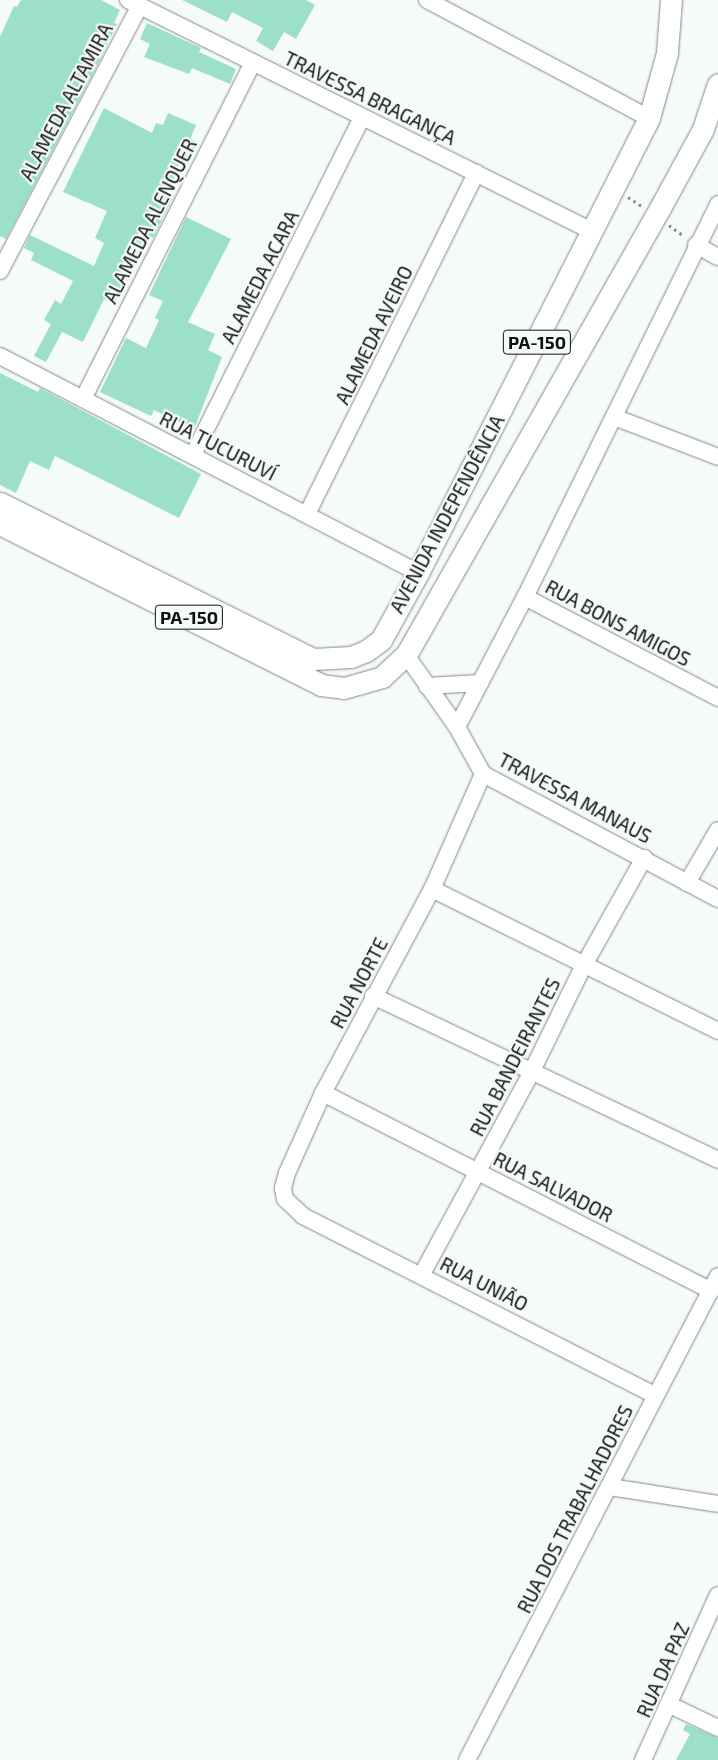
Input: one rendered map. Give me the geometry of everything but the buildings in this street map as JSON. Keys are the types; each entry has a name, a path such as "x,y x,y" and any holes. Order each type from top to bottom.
{"main road":[{"name":"AVENIDA INDEPENDÊNCIA","path":"0,503 313,659 351,657 366,652 381,640 418,572 594,232 649,118 667,53 671,0"},
{"name":"AVENIDA INDEPENDÊNCIA","path":"0,524 321,685 344,688 362,685 382,678 406,655 703,129 718,84"}],"street":[{"path":"427,0 649,118"},
{"name":"TRAVESSA BRAGANÇA","path":"134,3 594,232"},
{"name":"ALAMEDA ALTAMIRA","path":"0,271 134,3"},
{"name":"ALAMEDA ALENQUER","path":"83,399 253,62"},
{"name":"ALAMEDA ACARA","path":"193,456 362,117"},
{"name":"ALAMEDA AVEIRO","path":"307,514 476,173"},
{"path":"457,727 525,597 696,245 718,204"},
{"path":"696,245 718,257"},
{"name":"RUA TUCURUVÍ","path":"0,356 418,572"},
{"path":"614,417 718,458"},
{"name":"RUA BONS AMIGOS","path":"525,597 718,698"},
{"name":"TRAVESSA MANAUS","path":"406,655 457,727 483,774 718,899"},
{"path":"428,686 480,683"},
{"name":"RUA NORTE","path":"294,1210 285,1200 283,1188 323,1094 373,996 432,889 483,774"},
{"path":"687,883 718,830"},
{"name":"RUA BANDEIRANTES","path":"422,1274 532,1072 584,965 644,858"},
{"path":"432,889 718,1031"},
{"path":"373,996 718,1160"},
{"name":"RUA SALVADOR","path":"323,1094 479,1171 711,1291"},
{"name":"RUA UNIÃO","path":"294,1210 655,1395"},
{"name":"RUA DOS TRABALHADORES","path":"472,1758 655,1395 718,1276"},
{"path":"610,1487 718,1504"},
{"name":"RUA DA PAZ","path":"643,1760 670,1705 718,1595"},
{"path":"670,1705 718,1728"}]}
